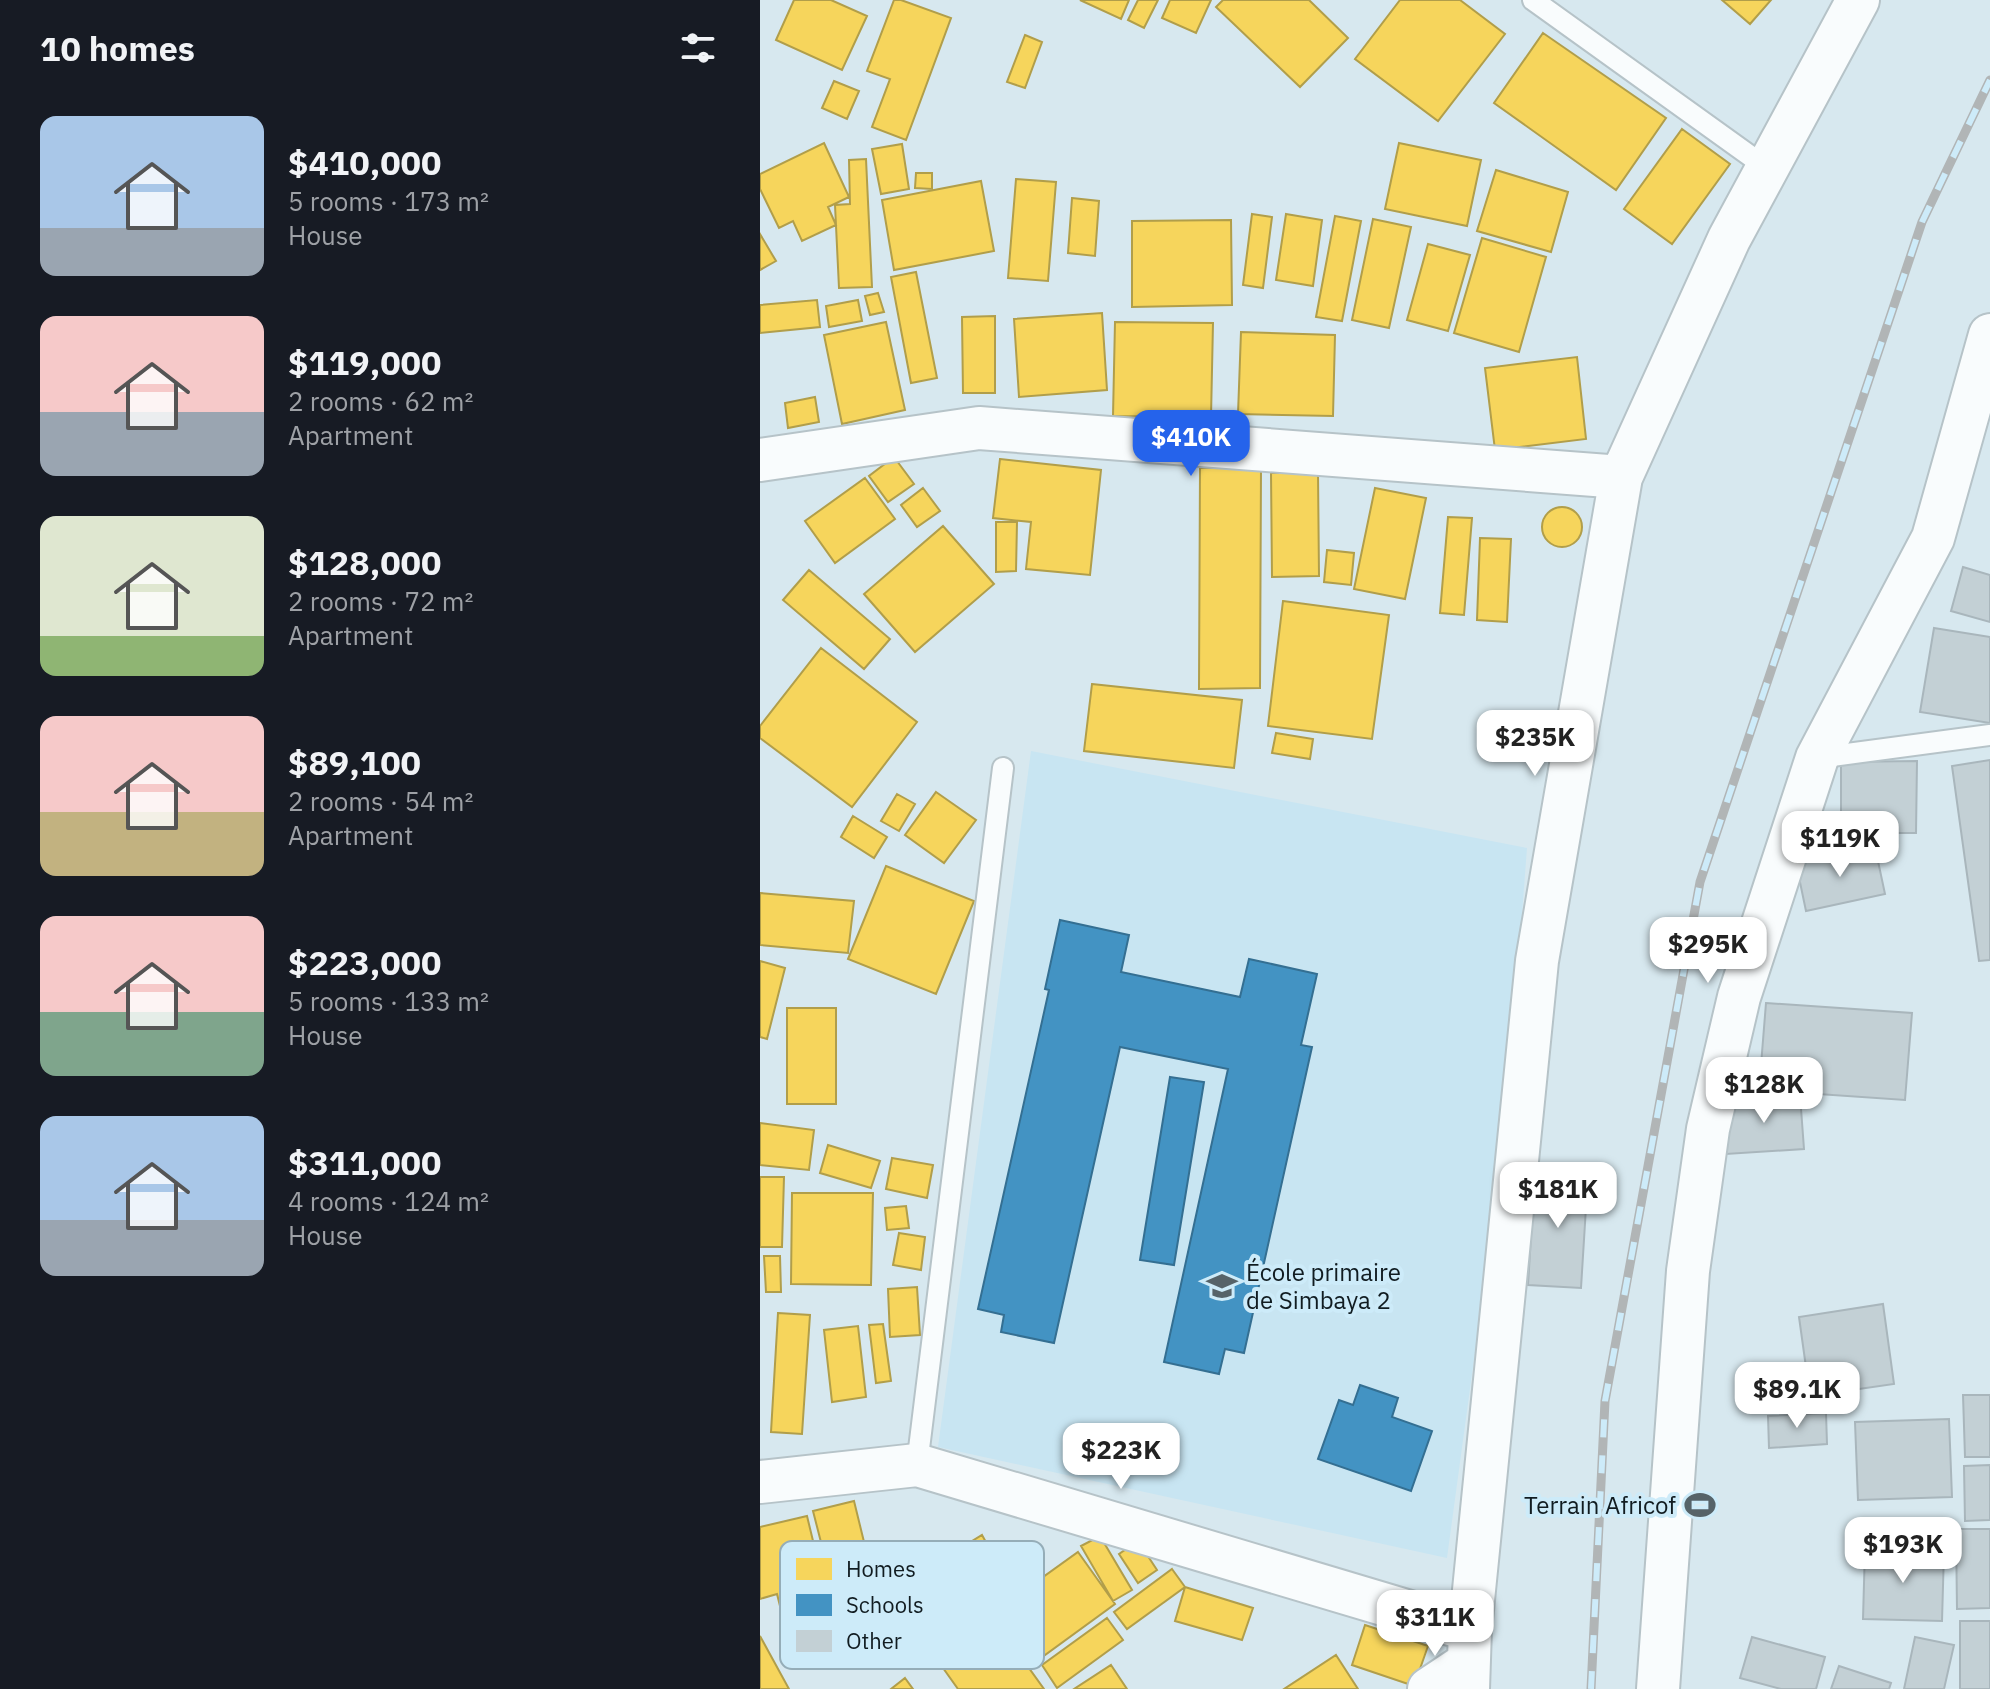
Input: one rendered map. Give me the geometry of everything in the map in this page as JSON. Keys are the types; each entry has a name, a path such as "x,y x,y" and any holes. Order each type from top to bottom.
{"street":[{"path":"1429,1689 1469,1661 1537,961 1621,477 1729,239 1858,0"},
{"path":"1658,1689 1688,1271 1708,1129 1739,997 1817,758 1933,538 1990,335"},
{"path":"760,460 979,428 1621,477"},
{"path":"760,1482 917,1465 1469,1661"}],"lane":[{"path":"1533,0 1767,168"},
{"path":"1817,758 1990,735"},
{"path":"917,1465 1003,768"}],"shaded area":[{"name":"École primaire de Simbaya 2","path":"1031,751 1527,848 1506,1124 1447,1558 938,1447"}],"building: Homes":[{"path":"794,0 831,0 867,16 842,70 776,40"},
{"path":"894,0 951,18 906,140 872,127 890,79 867,71"},
{"path":"1080,0 1129,0 1121,19"},
{"path":"1138,0 1158,0 1144,28 1128,20"},
{"path":"1170,0 1211,0 1196,33 1162,18"},
{"path":"1223,0 1309,0 1348,38 1300,87 1216,7"},
{"path":"1400,0 1460,0 1505,34 1438,121 1355,59"},
{"path":"1722,0 1771,0 1750,24"},
{"path":"1543,33 1666,118 1616,190 1494,103"},
{"path":"1025,35 1042,42 1025,88 1007,82"},
{"path":"834,81 859,91 847,119 822,108"},
{"path":"1682,129 1730,164 1672,244 1624,209"},
{"path":"824,143 849,197 828,207 836,225 802,241 793,221 779,228 760,189 760,174"},
{"path":"1399,143 1481,160 1467,226 1385,209"},
{"path":"902,144 909,189 881,194 872,149"},
{"path":"866,159 872,287 839,288 835,205 850,204 849,160"},
{"path":"1496,170 1568,192 1551,252 1477,231"},
{"path":"916,173 932,173 932,189 915,188"},
{"path":"1016,179 1056,182 1048,281 1008,278"},
{"path":"981,181 994,251 894,270 882,200"},
{"path":"1072,198 1099,201 1095,256 1068,253"},
{"path":"1252,214 1272,217 1263,288 1243,285"},
{"path":"1286,214 1322,220 1313,286 1276,280"},
{"path":"1335,216 1361,221 1342,321 1316,317"},
{"path":"1373,219 1411,227 1389,328 1352,320"},
{"path":"1231,220 1232,305 1132,307 1132,221"},
{"path":"760,234 776,261 760,270"},
{"path":"1482,238 1546,257 1519,352 1454,333"},
{"path":"1428,244 1470,255 1448,331 1407,320"},
{"path":"916,272 937,378 911,383 891,277"},
{"path":"878,293 884,312 870,315 865,296"},
{"path":"817,300 820,327 760,333 760,305"},
{"path":"858,300 862,321 829,327 826,306"},
{"path":"1102,313 1107,390 1019,397 1014,319"},
{"path":"995,316 995,393 963,393 962,317"},
{"path":"886,322 905,410 842,424 824,335"},
{"path":"1115,322 1213,323 1211,417 1113,416"},
{"path":"1241,332 1335,335 1333,416 1238,414"},
{"path":"1577,357 1586,439 1495,450 1485,368"},
{"path":"815,397 819,422 788,428 785,403"},
{"path":"894,457 914,484 888,502 869,476"},
{"path":"1000,459 1101,470 1090,575 1026,569 1031,522 993,518"},
{"path":"1200,468 1261,468 1260,688 1199,689"},
{"path":"1318,472 1319,576 1272,577 1271,473"},
{"path":"865,478 895,519 835,563 805,521"},
{"path":"923,488 940,511 917,527 901,505"},
{"path":"1375,488 1426,498 1405,599 1354,589"},
{"path":"1562,507 1576,513 1582,527 1576,541 1562,547 1548,541 1542,527 1548,513"},
{"path":"1448,517 1472,518 1464,615 1440,613"},
{"path":"996,522 1017,522 1016,571 996,572"},
{"path":"943,526 994,584 915,652 864,594"},
{"path":"1480,538 1511,539 1507,622 1477,620"},
{"path":"1327,550 1354,553 1351,585 1324,582"},
{"path":"809,570 890,639 864,669 783,600"},
{"path":"1283,601 1389,615 1372,739 1268,726"},
{"path":"821,648 917,722 852,807 760,738 760,726"},
{"path":"1092,684 1242,700 1234,768 1084,751"},
{"path":"1276,733 1313,739 1310,759 1272,753"},
{"path":"936,792 976,820 944,863 905,835"},
{"path":"897,794 915,804 899,831 881,821"},
{"path":"853,816 887,837 874,858 841,837"},
{"path":"886,866 974,901 936,994 848,959"},
{"path":"760,893 854,901 848,953 760,945"},
{"path":"760,961 785,968 767,1039 760,1037"},
{"path":"787,1008 836,1008 836,1104 787,1104"},
{"path":"760,1123 814,1130 809,1170 760,1165"},
{"path":"828,1145 880,1161 871,1188 820,1173"},
{"path":"892,1158 933,1165 927,1198 886,1189"},
{"path":"760,1177 784,1177 782,1247 760,1247"},
{"path":"792,1193 873,1193 871,1285 791,1284"},
{"path":"906,1206 909,1228 887,1230 885,1208"},
{"path":"899,1233 925,1237 921,1270 893,1265"},
{"path":"764,1256 780,1256 781,1292 766,1292"},
{"path":"917,1287 920,1335 890,1337 888,1289"},
{"path":"778,1313 810,1315 802,1434 771,1432"},
{"path":"883,1324 891,1381 876,1383 869,1325"},
{"path":"858,1326 866,1397 832,1402 824,1330"},
{"path":"854,1501 864,1541 821,1541 813,1511"},
{"path":"807,1516 813,1541 780,1541 780,1606 777,1594 760,1599 760,1527"},
{"path":"1100,1536 1132,1590 1113,1601 1081,1546"},
{"path":"1138,1541 1157,1570 1138,1583 1119,1554"},
{"path":"1078,1552 1115,1604 1044,1656 1044,1576"},
{"path":"1172,1569 1185,1587 1127,1629 1114,1612"},
{"path":"1185,1587 1253,1608 1242,1640 1175,1621"},
{"path":"1107,1618 1123,1640 1057,1688 1044,1664"},
{"path":"1365,1625 1428,1646 1414,1686 1352,1665"},
{"path":"760,1636 789,1689 760,1689"},
{"path":"1336,1655 1358,1689 1284,1689"},
{"path":"1111,1665 1127,1689 1074,1689"},
{"path":"944,1669 1030,1669 1044,1689 958,1689"},
{"path":"905,1678 913,1689 891,1689"}],"building: Schools":[{"path":"1060,920 1129,935 1121,972 1240,997 1249,959 1317,974 1301,1045 1312,1047 1244,1353 1225,1349 1219,1374 1164,1362 1228,1069 1120,1047 1054,1343 1001,1332 1004,1315 978,1309 1049,990 1045,989"},
{"path":"1170,1077 1204,1082 1174,1265 1140,1260"},
{"path":"1360,1385 1398,1398 1392,1417 1432,1431 1411,1491 1318,1459 1339,1400 1353,1405"}],"building: Other":[{"path":"1963,567 1990,575 1990,622 1951,611"},
{"path":"1934,628 1990,637 1990,723 1920,712"},
{"path":"1990,760 1990,960 1979,961 1952,766"},
{"path":"1917,761 1916,833 1841,833 1841,762"},
{"path":"1875,847 1885,894 1806,911 1796,863"},
{"path":"1766,1003 1912,1013 1905,1100 1759,1090"},
{"path":"1800,1095 1804,1149 1726,1154 1724,1100"},
{"path":"1535,1171 1588,1175 1581,1288 1528,1285"},
{"path":"1883,1304 1894,1384 1810,1396 1799,1317"},
{"path":"1963,1395 1990,1395 1990,1457 1965,1457"},
{"path":"1826,1413 1827,1444 1769,1448 1768,1416"},
{"path":"1949,1419 1952,1497 1858,1500 1855,1422"},
{"path":"1990,1465 1990,1520 1965,1521 1964,1466"},
{"path":"1956,1529 1990,1529 1990,1608 1957,1609"},
{"path":"1865,1548 1944,1551 1942,1621 1863,1619"},
{"path":"1960,1621 1990,1621 1990,1689 1960,1689"},
{"path":"1752,1637 1825,1657 1816,1689 1781,1689 1740,1678"},
{"path":"1915,1637 1954,1645 1944,1689 1904,1689"},
{"path":"1839,1666 1891,1683 1889,1689 1831,1689"}],"railway":[{"path":"1591,1689 1605,1401 1700,882 1922,222 1990,80"}],"place":[{"name":"École primaire de Simbaya 2","path":"1222,1286"},
{"name":"Terrain Africof","path":"1700,1505"}]}
